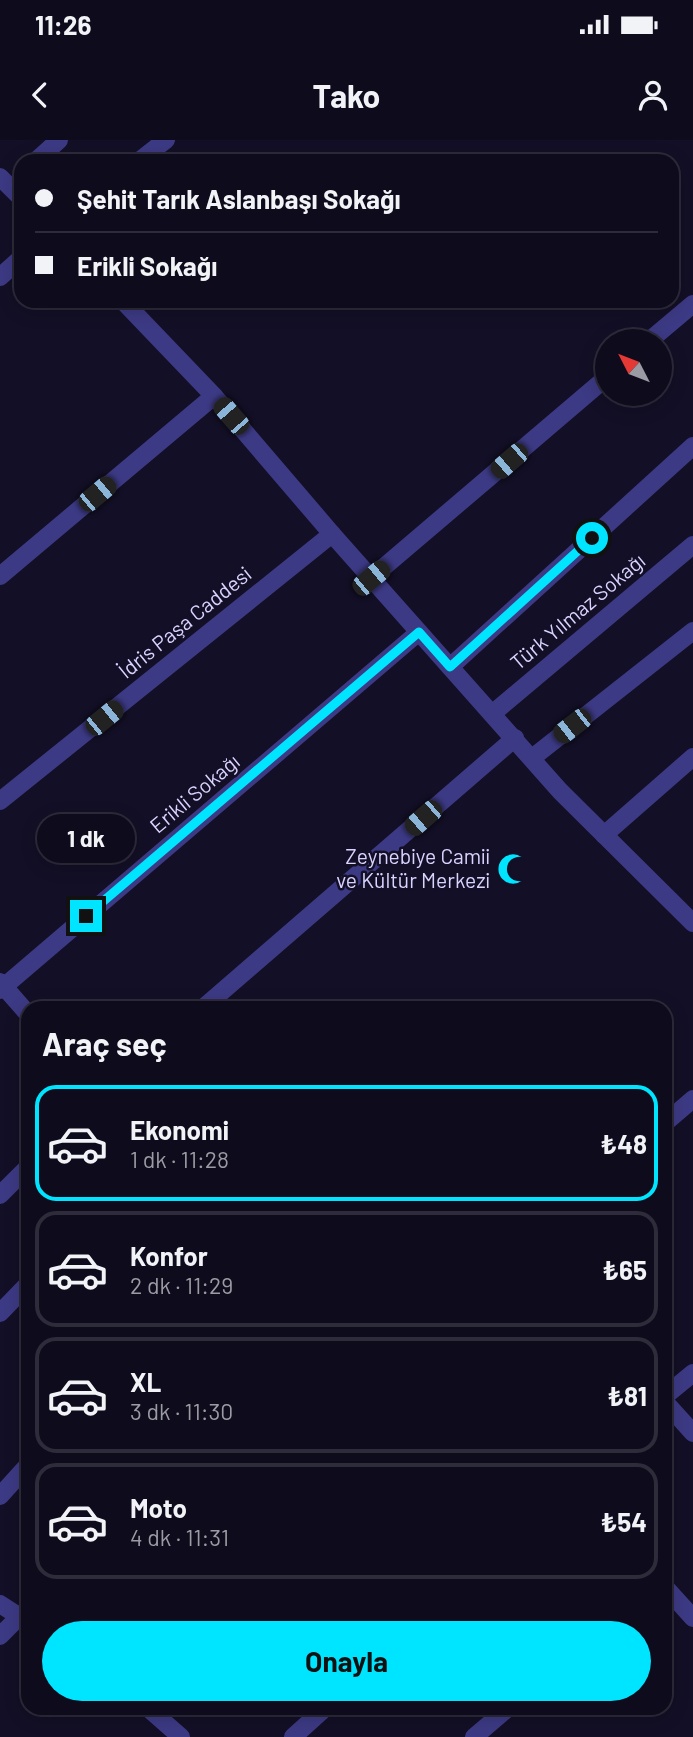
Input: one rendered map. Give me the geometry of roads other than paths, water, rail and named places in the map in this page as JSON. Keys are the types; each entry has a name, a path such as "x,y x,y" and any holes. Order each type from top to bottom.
{"street":[{"path":"44,154 59,140"},
{"path":"148,154 166,140"},
{"path":"0,277 14,264"},
{"path":"663,329 693,304"},
{"path":"130,308 214,396 332,534 560,791 693,923"},
{"path":"371,578 595,387"},
{"path":"0,576 214,396"},
{"path":"450,667 693,446"},
{"name":"İdris Paşa Caddesi","path":"0,801 332,534"},
{"name":"Türk Yılmaz Sokağı","path":"492,714 693,545"},
{"path":"532,758 693,631"},
{"name":"Erikli Sokağı","path":"1,986 419,632"},
{"path":"211,1001 515,738"},
{"path":"604,835 693,757"},
{"path":"1,986 21,1007"},
{"path":"672,1118 693,1099"},
{"path":"0,1195 21,1174"},
{"path":"0,1313 21,1291"},
{"path":"672,1390 693,1373"},
{"path":"672,1410 693,1433"},
{"path":"0,1496 21,1473"},
{"path":"672,1595 693,1618"},
{"path":"0,1604 21,1618"},
{"path":"0,1636 21,1622"},
{"path":"156,1715 181,1737"},
{"path":"293,1737 317,1715"},
{"path":"474,1737 500,1715"}],"place":[{"name":"Zeynebiye Camii ve Kültür Merkezi","path":"513,869"}]}
